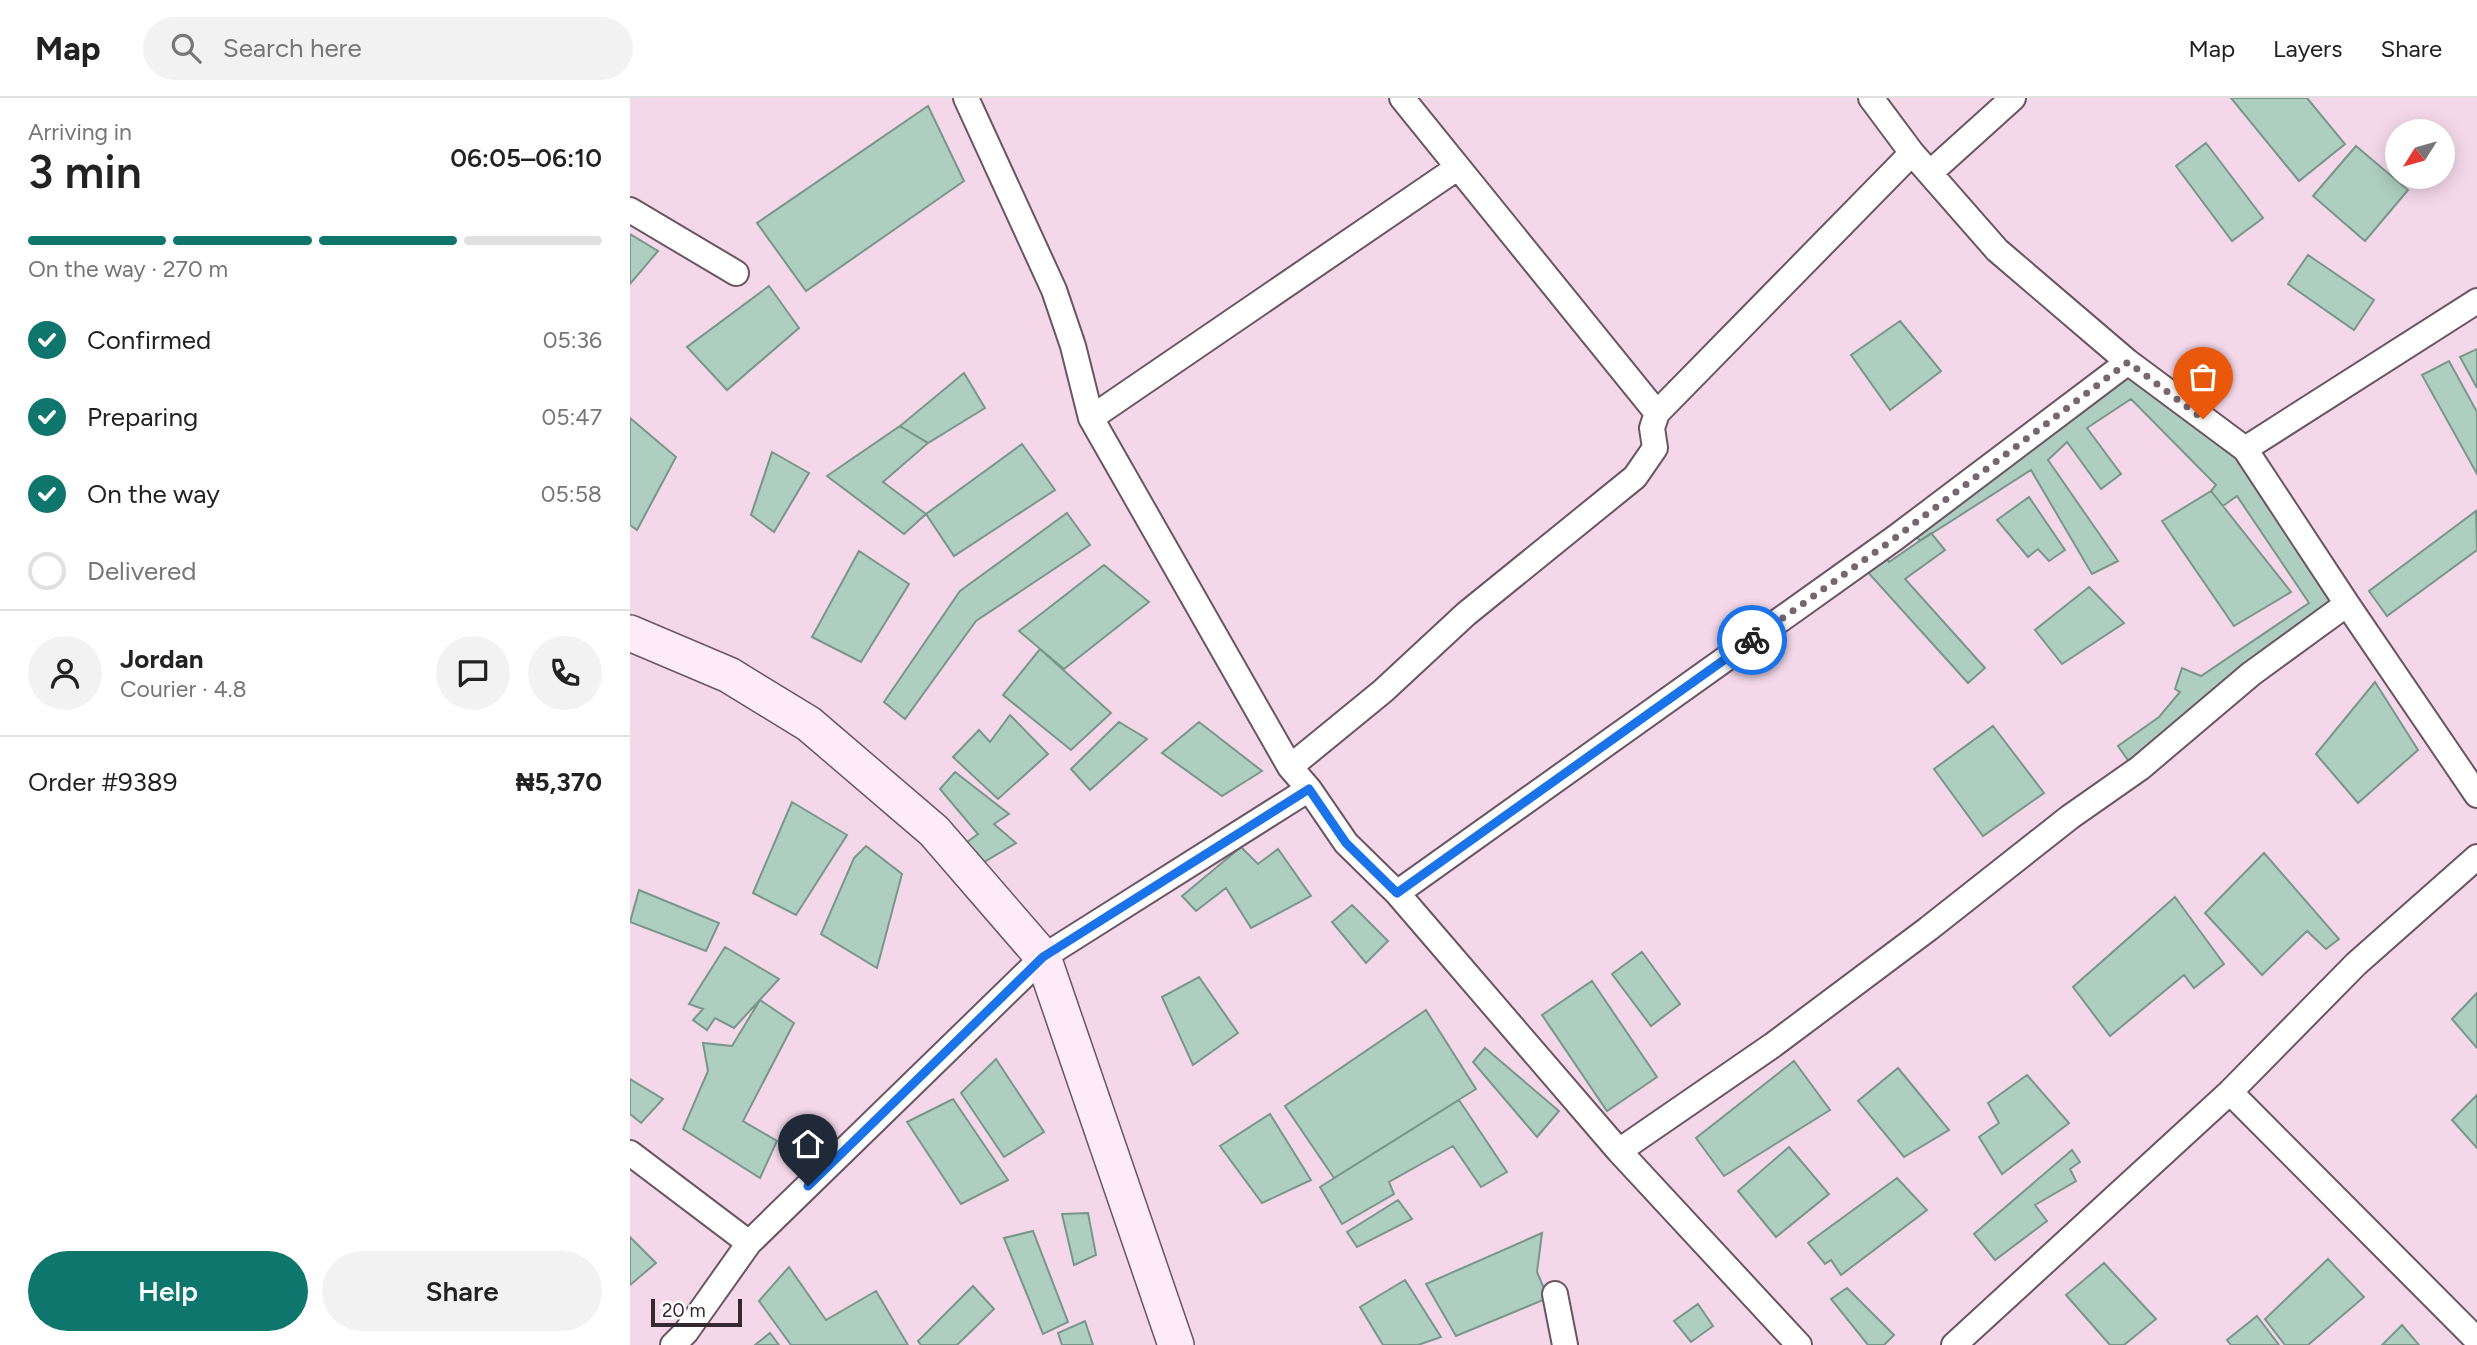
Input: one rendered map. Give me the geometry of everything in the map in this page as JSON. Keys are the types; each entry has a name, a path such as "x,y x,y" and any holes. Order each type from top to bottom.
{"street":[{"path":"966,98 1054,290 1073,346 1091,418 1290,767 1309,789 1346,843 1397,893 1619,1151 1799,1345"},
{"path":"1402,98 1657,414"},
{"path":"1871,98 1912,153 1997,250 2128,362 2245,449 2477,795"},
{"path":"1931,172 2013,98"},
{"path":"1290,767 1383,691 1466,614 1634,477 1656,448 1652,428 1657,414 1912,153"},
{"path":"1091,418 1457,168"},
{"path":"630,210 736,273"},
{"path":"2245,449 2477,300"},
{"path":"1397,893 1895,538 2128,362"},
{"path":"1619,1151 1773,1045 2070,817 2140,768 2251,674 2347,604"},
{"path":"630,633 729,675 808,724 934,831 1043,957 1176,1345"},
{"path":"673,1345 686,1332 749,1243 1043,957 1309,789"},
{"path":"1954,1345 2230,1092 2356,964 2477,857"},
{"path":"2230,1092 2476,1337"},
{"path":"630,1153 749,1243"},
{"path":"1555,1294 1565,1345"}],"building":[{"path":"2231,98 2307,98 2345,144 2299,181"},
{"path":"928,106 964,181 806,291 757,223"},
{"path":"2206,143 2263,218 2232,241 2176,166"},
{"path":"2356,146 2385,171 2385,189 2408,190 2365,241 2313,196"},
{"path":"630,234 658,251 630,284"},
{"path":"2308,255 2374,300 2354,330 2288,284"},
{"path":"769,286 799,328 727,390 687,347"},
{"path":"1900,321 1941,371 1890,410 1851,355"},
{"path":"2477,349 2477,388 2460,357"},
{"path":"2449,361 2477,412 2477,474 2422,375"},
{"path":"2133,369 2233,444 2337,598 2239,667 2169,737 2132,766 2118,746 2159,717 2180,692 2175,689 2182,668 2201,676 2309,603 2237,496 2223,506 2211,491 2216,485 2131,399 2087,428 2121,474 2101,489 2067,442 2048,460 2118,561 2092,574 2031,470 1920,541 1910,528"},
{"path":"964,373 985,408 928,443 900,426"},
{"path":"630,418 676,457 637,530 630,525"},
{"path":"900,426 928,443 883,482 926,514 904,534 827,476"},
{"path":"1022,444 1055,490 954,556 926,514"},
{"path":"772,452 809,473 774,532 751,515"},
{"path":"2211,491 2291,592 2234,626 2162,521"},
{"path":"2029,497 2065,550 2049,561 2038,549 2028,557 1997,520"},
{"path":"2476,511 2477,550 2387,616 2369,591"},
{"path":"1067,513 1090,545 976,621 905,719 884,702 960,591"},
{"path":"1931,533 1945,550 1905,579 1985,668 1968,683 1864,568 1884,554 1889,562"},
{"path":"859,551 909,584 861,662 812,637"},
{"path":"1104,565 1149,602 1064,669 1019,631"},
{"path":"2089,587 2124,623 2062,664 2035,630"},
{"path":"1040,649 1111,713 1071,750 1003,695"},
{"path":"2375,682 2418,750 2358,803 2316,754"},
{"path":"1010,715 1048,754 998,799 953,757 979,730 990,742"},
{"path":"1119,722 1147,739 1090,790 1071,769"},
{"path":"1199,722 1262,771 1222,796 1162,753"},
{"path":"1993,726 2044,793 1983,836 1934,769"},
{"path":"955,772 1009,814 994,824 1016,843 979,865 960,847 978,834 940,789"},
{"path":"792,802 847,835 796,915 753,893"},
{"path":"866,846 902,874 877,968 821,934 854,858"},
{"path":"1241,847 1258,864 1278,849 1311,896 1251,928 1226,888 1196,911 1182,896"},
{"path":"2264,853 2339,939 2326,949 2307,931 2262,975 2205,913"},
{"path":"639,890 719,923 706,951 630,922"},
{"path":"2175,897 2224,964 2194,988 2184,975 2110,1036 2073,987"},
{"path":"1352,905 1388,941 1366,963 1332,922"},
{"path":"725,947 779,979 734,1028 715,1018 707,1030 693,1020 703,1009 689,1004"},
{"path":"1642,952 1680,1004 1651,1026 1612,974"},
{"path":"1199,977 1238,1033 1193,1065 1162,997"},
{"path":"1592,981 1657,1077 1607,1111 1542,1015"},
{"path":"2477,993 2477,1048 2452,1019"},
{"path":"760,1000 794,1023 743,1121 777,1141 760,1178 683,1129 708,1071 703,1043 732,1046"},
{"path":"1426,1010 1476,1089 1334,1178 1285,1106"},
{"path":"1485,1048 1559,1111 1537,1137 1473,1062"},
{"path":"996,1059 1044,1132 1004,1157 961,1093"},
{"path":"1794,1061 1830,1110 1724,1176 1696,1138"},
{"path":"1898,1068 1949,1130 1904,1157 1858,1101"},
{"path":"2027,1075 2069,1123 2002,1174 1979,1137 1999,1123 1988,1103"},
{"path":"630,1079 663,1099 641,1123 630,1114"},
{"path":"2477,1095 2477,1148 2452,1120"},
{"path":"953,1099 1008,1180 961,1204 907,1122"},
{"path":"1459,1100 1507,1172 1481,1187 1453,1146 1389,1182 1394,1194 1342,1224 1320,1187"},
{"path":"1270,1114 1311,1180 1262,1203 1220,1146"},
{"path":"1789,1147 1829,1194 1776,1237 1738,1191"},
{"path":"2072,1150 2080,1162 2070,1169 2076,1181 2035,1205 2047,1221 1995,1260 1974,1234"},
{"path":"1897,1178 1927,1210 1841,1275 1831,1260 1825,1264 1808,1243"},
{"path":"1398,1200 1412,1219 1357,1247 1347,1232"},
{"path":"1088,1213 1096,1255 1074,1265 1062,1214"},
{"path":"1033,1231 1068,1322 1043,1334 1004,1238"},
{"path":"1542,1233 1537,1272 1548,1298 1456,1336 1426,1284"},
{"path":"630,1237 656,1263 630,1285"},
{"path":"2328,1259 2364,1297 2308,1345 2285,1345 2265,1319"},
{"path":"2104,1263 2156,1319 2124,1345 2110,1345 2066,1295"},
{"path":"789,1267 826,1320 876,1291 908,1345 791,1345 759,1301"},
{"path":"1405,1280 1441,1337 1418,1345 1383,1345 1360,1307"},
{"path":"973,1286 994,1309 957,1345 921,1345 918,1341"},
{"path":"1847,1288 1894,1335 1884,1345 1868,1345 1831,1299"},
{"path":"1698,1304 1713,1326 1691,1342 1674,1321"},
{"path":"2257,1316 2279,1345 2231,1345 2227,1340"},
{"path":"1085,1321 1093,1345 1062,1345 1058,1333"},
{"path":"2402,1325 2419,1345 2382,1345"},
{"path":"770,1333 779,1345 755,1345"}],"way so far":[{"path":"1752,640 1895,538 2128,362 2203,419"}],"route":[{"path":"808,1186 1043,957 1309,789 1346,843 1397,893 1752,640"}]}
